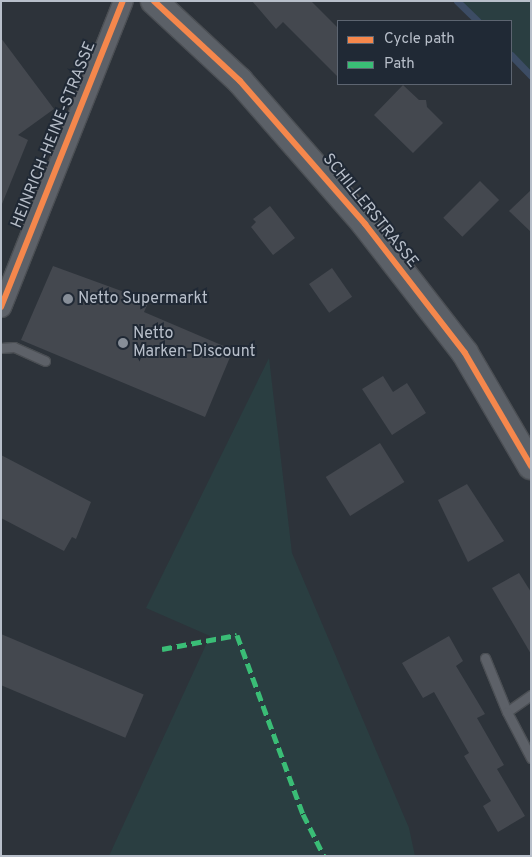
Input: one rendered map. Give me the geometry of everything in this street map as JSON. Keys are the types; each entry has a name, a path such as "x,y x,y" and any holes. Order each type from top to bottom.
{"street":[{"name":"HEINRICH-HEINE-STRASSE","path":"1,307 123,1"},
{"name":"SCHILLERSTRASSE","path":"154,1 246,87 354,211 465,353 531,466"}],"lane":[{"path":"1,348 14,347 45,361"},
{"path":"485,658 507,712 531,758"},
{"path":"507,712 531,696"}],"green space":[{"path":"460,1 531,1 531,73 512,54 512,20 479,20"},
{"path":"269,358 292,553 409,828 415,856 109,856 210,636 146,608"}],"building":[{"path":"252,1 311,1 337,27 337,76 283,22 276,29"},
{"path":"1,38 54,109 18,135 28,140 2,204"},
{"path":"403,85 419,100 426,100 427,107 443,123 413,153 374,115"},
{"path":"480,181 499,200 462,237 443,218"},
{"path":"531,190 531,232 509,211"},
{"path":"270,206 295,238 273,255 251,227 256,222 253,219"},
{"name":"Netto Marken-Discount","path":"53,266 149,301 144,312 233,350 205,417 21,340"},
{"path":"332,268 352,297 329,313 309,284"},
{"path":"383,376 393,392 407,383 426,413 392,435 362,389"},
{"path":"380,443 404,482 350,516 326,477"},
{"path":"1,455 91,502 76,539 72,537 64,551 1,518"},
{"path":"467,484 504,541 468,562 438,500"},
{"path":"519,573 531,592 531,654 492,588"},
{"path":"1,634 144,695 125,738 1,685"},
{"path":"449,636 463,661 456,666 485,714 477,718 504,765 497,769 525,816 498,832 483,806 491,801 464,756 469,753 434,692 423,698 402,663"}],"waterway":[{"path":"457,1 477,20"},
{"path":"512,56 531,76"}],"marked path":[{"path":"162,649 237,635 303,814 324,856"}],"cycle path":[{"path":"1,307 123,1"},
{"path":"154,1 240,81 365,224 465,353 531,466"}],"place":[{"name":"Netto Supermarkt","path":"68,299"},
{"name":"Netto Marken-Discount","path":"123,343"}]}
